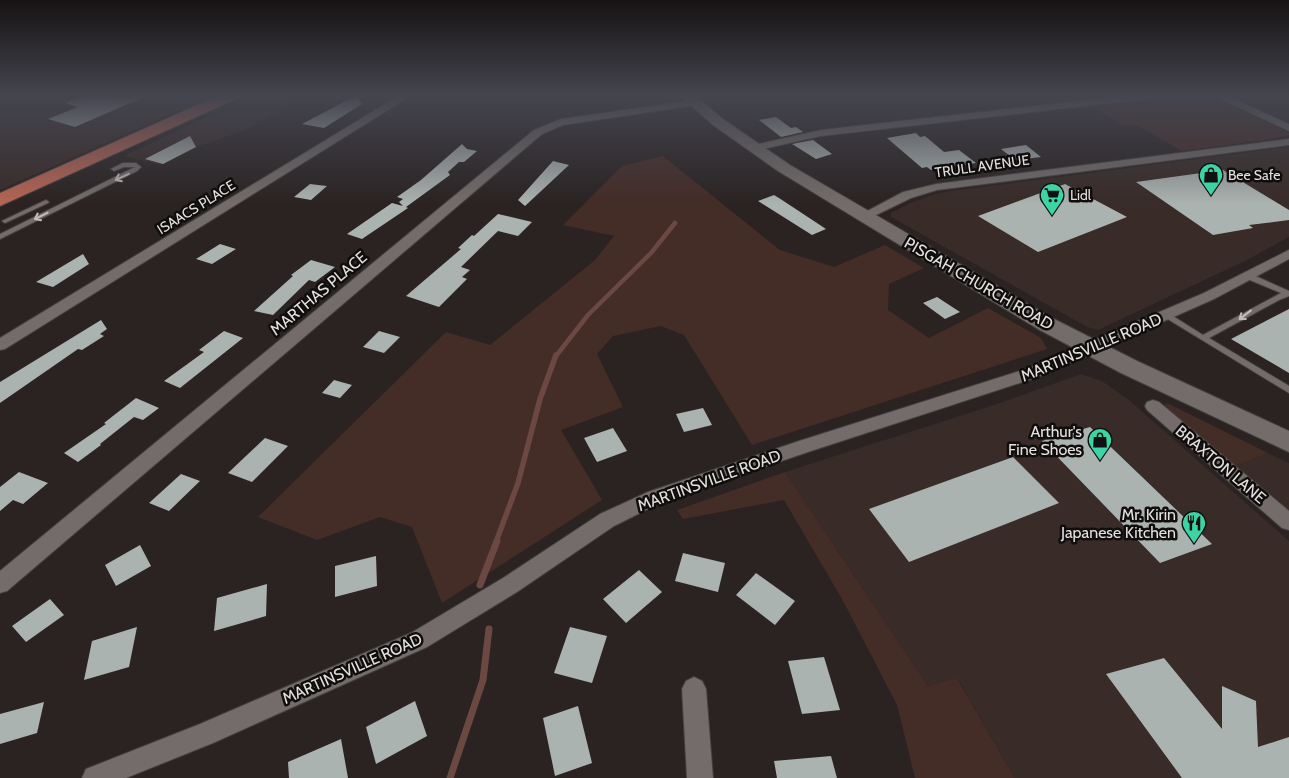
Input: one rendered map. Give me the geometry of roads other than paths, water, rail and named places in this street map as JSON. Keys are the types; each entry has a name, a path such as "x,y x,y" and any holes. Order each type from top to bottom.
{"main road":[{"path":"0,200 152,131"},
{"name":"PISGAH CHURCH ROAD","path":"732,131 784,168 1046,324 1289,442"}],"street":[{"name":"ISAACS PLACE","path":"0,345 348,131"},
{"name":"MARTHAS PLACE","path":"0,584 540,131"},
{"path":"754,148 802,136 835,131"},
{"name":"TRULL AVENUE","path":"864,216 907,195 936,187 1289,142"},
{"name":"MARTINSVILLE ROAD","path":"95,778 204,734 419,640 510,585 607,520 655,497 802,446 1032,373 1165,315 1248,276 1289,254"},
{"name":"BRAXTON LANE","path":"1153,406 1289,522"},
{"path":"694,689 700,778"}],"lane":[{"path":"0,237 138,167 128,164 114,169"},
{"path":"2,222 46,202"},
{"path":"1248,276 1288,293"},
{"path":"1203,338 1241,319 1250,311 1288,293"},
{"path":"1165,315 1289,390"}],"waterway":[{"path":"556,356 588,315 651,253 675,223"},
{"path":"496,542 518,483 540,399 556,355"},
{"path":"480,585 497,541"},
{"path":"450,778 483,680 489,629"}],"place":[{"name":"Bee Safe","path":"1211,196"},
{"name":"Lidl","path":"1052,216"},
{"name":"Arthur's Fine Shoes","path":"1100,461"},
{"name":"Mr. Kirin Japanese Kitchen","path":"1194,544"}]}
